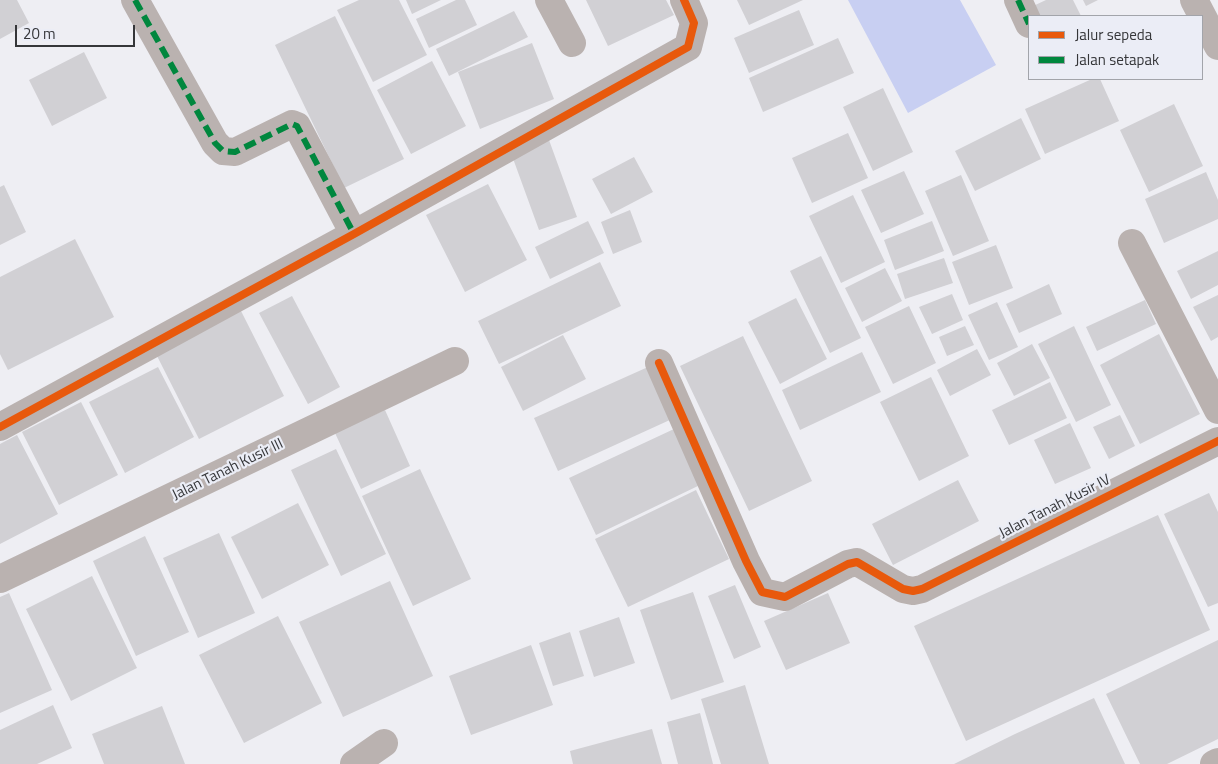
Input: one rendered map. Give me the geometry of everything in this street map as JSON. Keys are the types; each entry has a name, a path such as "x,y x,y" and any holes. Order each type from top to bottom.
{"street":[{"path":"135,0 215,143 223,151 236,152 292,124 297,126 354,234"},
{"path":"549,0 572,42"},
{"path":"0,427 354,234 688,47 694,22 684,0"},
{"path":"1018,0 1028,22"},
{"path":"1194,0 1202,15"},
{"path":"1203,17 1218,46"},
{"path":"1132,243 1218,410"},
{"name":"Jalan Tanah Kusir III","path":"0,579 455,361"},
{"name":"Jalan Tanah Kusir IV","path":"659,363 746,561 762,592 785,597 848,564 857,562 903,589 913,591 922,588 1218,441"},
{"path":"354,764 384,743"},
{"path":"1214,764 1218,762"}],"shaded area":[{"path":"848,0 960,0 996,65 908,113"}],"building":[{"path":"0,0 17,0 29,23 0,39"},
{"path":"359,0 399,0 427,55 373,82 337,10"},
{"path":"406,0 441,0 412,14"},
{"path":"456,0 465,0 477,25 429,48 416,19"},
{"path":"586,0 666,0 674,15 608,46"},
{"path":"737,0 803,0 749,25"},
{"path":"1046,0 1073,0 1080,15 1035,15 1031,7"},
{"path":"1083,0 1098,0 1086,6"},
{"path":"799,10 814,45 749,73 734,38"},
{"path":"514,11 528,37 449,76 436,49"},
{"path":"335,16 404,159 344,188 275,45"},
{"path":"838,38 854,73 763,112 749,78"},
{"path":"532,43 554,99 480,129 458,72"},
{"path":"84,52 107,98 52,126 29,80"},
{"path":"432,61 466,126 411,154 377,90"},
{"path":"1090,80 1100,80 1119,121 1045,154 1025,109"},
{"path":"883,88 913,152 873,171 843,107"},
{"path":"1174,104 1203,166 1149,192 1120,130"},
{"path":"1021,118 1041,159 975,191 955,151"},
{"path":"848,133 868,178 812,203 792,158"},
{"path":"549,140 577,217 539,230 511,153"},
{"path":"634,157 653,192 611,214 592,179"},
{"path":"904,171 924,214 881,233 861,190"},
{"path":"1206,172 1218,200 1218,219 1164,243 1145,199"},
{"path":"961,175 989,241 953,256 925,191"},
{"path":"488,184 527,260 465,292 426,215"},
{"path":"4,185 26,232 0,245 0,187"},
{"path":"853,195 885,262 841,283 809,216"},
{"path":"630,210 642,242 613,254 601,222"},
{"path":"588,221 604,253 550,279 535,247"},
{"path":"932,221 944,251 895,270 884,240"},
{"path":"75,239 114,317 8,370 0,354 0,277"},
{"path":"996,245 1013,288 969,305 952,262"},
{"path":"1218,251 1218,285 1191,299 1177,271"},
{"path":"821,256 861,338 830,353 790,271"},
{"path":"944,258 953,283 905,299 897,274"},
{"path":"600,262 621,306 499,364 478,321"},
{"path":"885,268 902,301 862,322 845,288"},
{"path":"1049,284 1062,314 1019,333 1006,304"},
{"path":"952,294 963,320 932,334 919,307"},
{"path":"1218,295 1218,337 1211,341 1193,307"},
{"path":"292,296 340,387 308,404 259,313"},
{"path":"796,298 827,359 780,384 748,322"},
{"path":"1145,300 1156,324 1097,351 1086,327"},
{"path":"997,302 1018,347 989,360 968,315"},
{"path":"909,306 936,363 893,384 865,327"},
{"path":"240,309 284,396 199,439 155,352"},
{"path":"965,326 974,345 947,356 939,337"},
{"path":"1074,326 1111,405 1076,422 1038,344"},
{"path":"1159,334 1200,414 1140,444 1100,365"},
{"path":"563,335 586,379 523,411 501,367"},
{"path":"743,336 812,481 749,511 680,366"},
{"path":"1032,344 1050,378 1014,396 997,363"},
{"path":"977,349 991,375 950,396 937,370"},
{"path":"862,352 881,392 800,430 782,390"},
{"path":"158,367 194,437 125,473 89,402"},
{"path":"648,367 672,419 558,471 534,418"},
{"path":"931,377 969,456 919,481 880,402"},
{"path":"1050,382 1067,418 1009,445 992,410"},
{"path":"81,402 118,475 59,505 22,432"},
{"path":"385,410 410,466 361,489 335,433"},
{"path":"1120,415 1135,446 1109,459 1093,427"},
{"path":"1070,423 1091,468 1055,484 1034,440"},
{"path":"674,429 700,485 596,535 569,478"},
{"path":"17,435 58,514 0,544 0,444"},
{"path":"336,449 386,554 341,576 291,470"},
{"path":"420,469 471,579 413,606 362,496"},
{"path":"958,480 979,521 893,565 872,524"},
{"path":"696,490 729,559 628,607 595,539"},
{"path":"1209,493 1218,512 1218,603 1208,607 1164,514"},
{"path":"298,503 329,565 262,599 231,537"},
{"path":"1158,515 1210,630 966,741 914,626"},
{"path":"219,533 255,613 198,638 163,558"},
{"path":"145,536 189,632 136,656 93,561"},
{"path":"92,576 137,668 71,701 26,609"},
{"path":"390,581 433,676 343,717 299,622"},
{"path":"735,585 761,647 734,659 708,596"},
{"path":"693,592 724,682 671,700 640,610"},
{"path":"9,593 52,690 0,713 0,597"},
{"path":"828,593 850,643 786,670 764,621"},
{"path":"278,616 322,703 244,743 199,655"},
{"path":"619,617 635,663 594,677 579,631"},
{"path":"570,632 584,676 553,686 539,643"},
{"path":"1218,640 1218,739 1167,764 1140,764 1106,694"},
{"path":"531,645 553,705 471,735 449,676"},
{"path":"745,685 769,764 721,764 701,699"},
{"path":"1094,698 1125,764 954,764 1015,734"},
{"path":"53,705 72,748 37,764 0,764 0,730"},
{"path":"162,706 185,764 104,764 92,734"},
{"path":"700,713 713,764 678,764 667,722"},
{"path":"652,729 662,764 573,764 570,751"}],"marked path":[{"path":"135,0 215,143 223,151 235,152 292,124 297,126 354,234"},
{"path":"1018,0 1028,22"}],"cycle path":[{"path":"0,427 354,234 688,47 694,23 684,0"},
{"path":"659,363 746,561 762,592 785,597 848,564 857,562 903,589 913,591 922,589 1218,441"}]}
